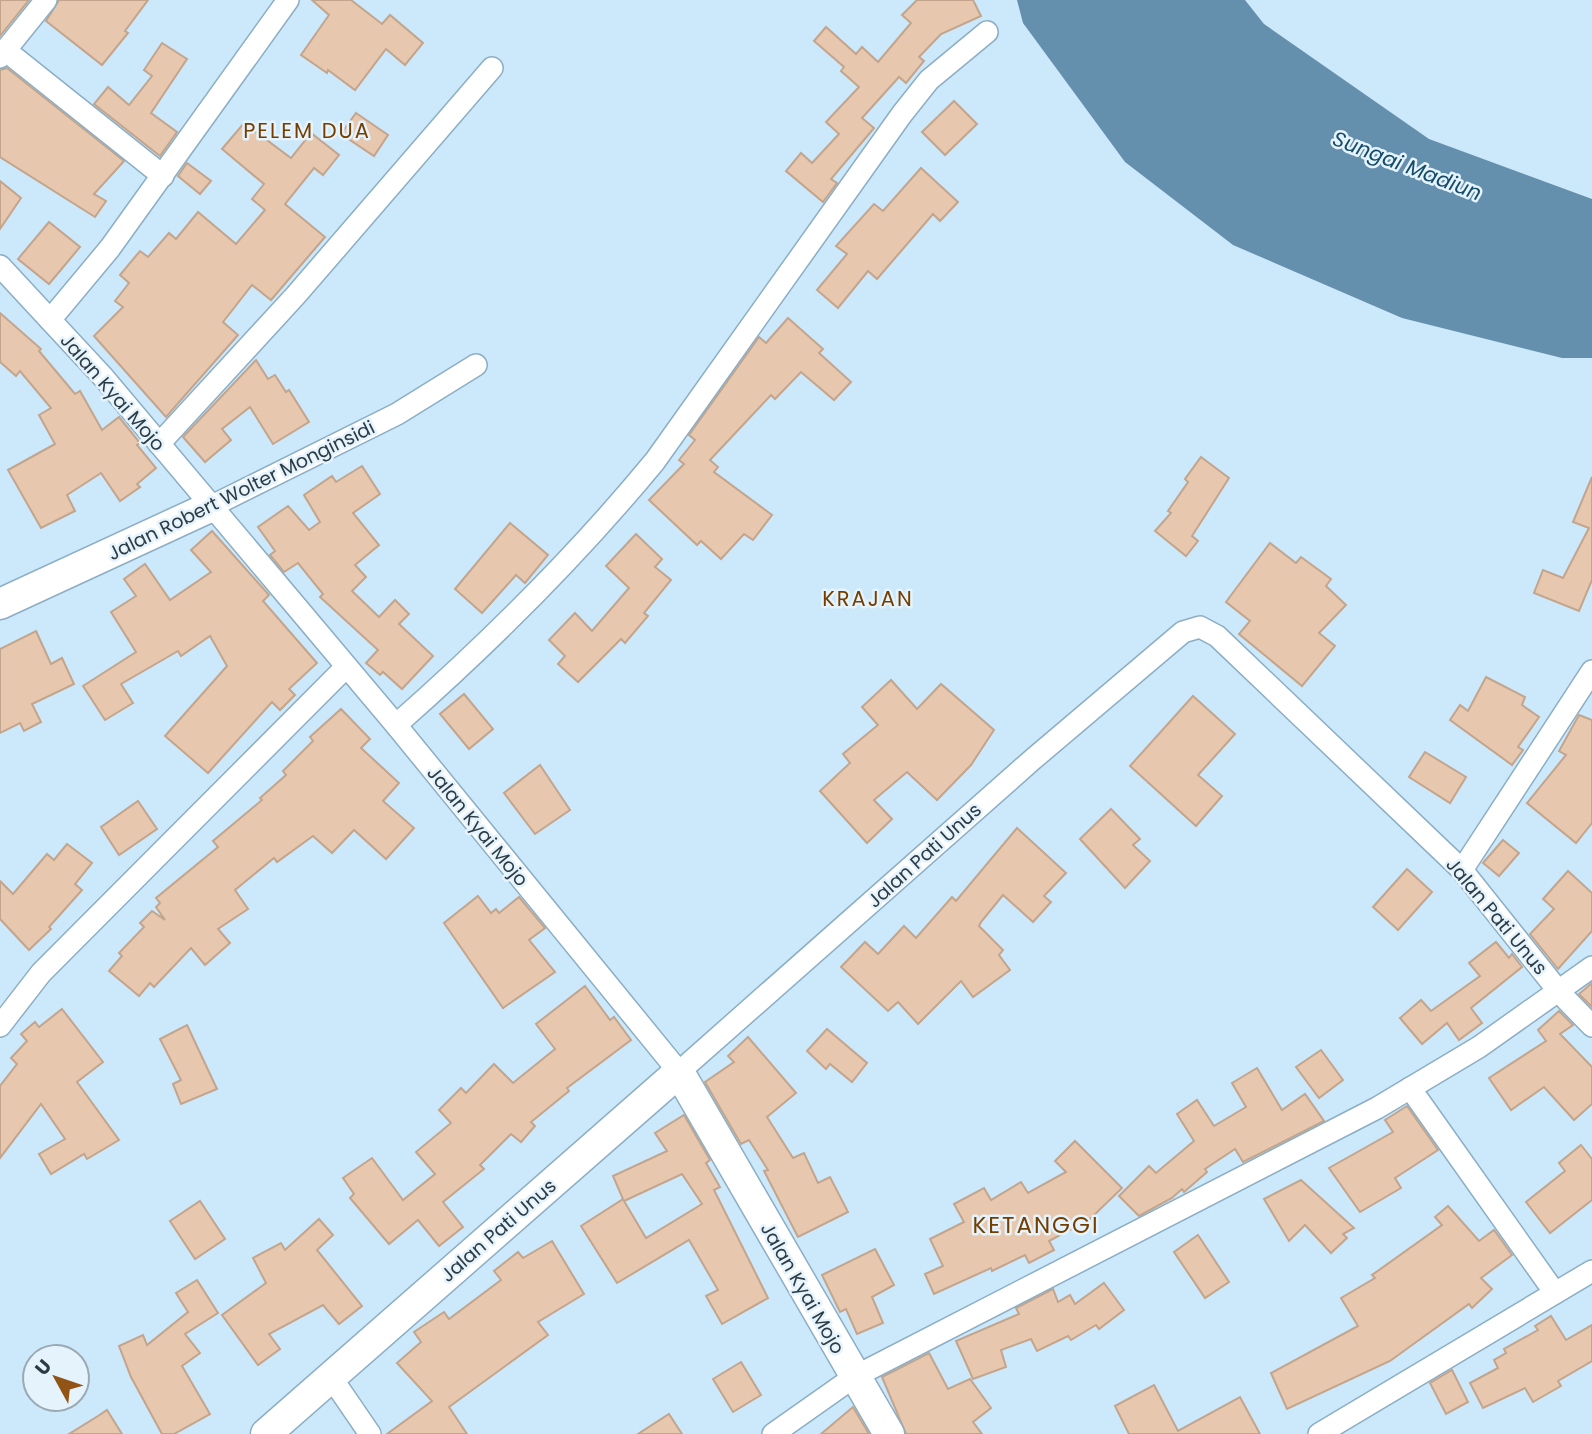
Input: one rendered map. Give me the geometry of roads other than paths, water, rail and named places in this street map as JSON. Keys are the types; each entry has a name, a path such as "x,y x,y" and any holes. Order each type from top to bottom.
{"street":[{"path":"46,0 3,54 163,176"},
{"path":"50,320 110,248 288,0"},
{"path":"396,725 566,565 612,514 655,461 752,321 923,88 961,50 987,33"},
{"path":"159,444 296,295 492,68"},
{"name":"Jalan Kyai Mojo","path":"0,266 159,444 396,725 679,1072 889,1434"},
{"name":"Jalan Robert Wolter Monginsidi","path":"0,604 210,507 397,414 476,365"},
{"name":"Jalan Pati Unus","path":"266,1434 1032,760 1182,632 1191,628 1200,627 1217,636 1462,870 1560,993 1592,1026"},
{"path":"0,1026 41,973 346,667"},
{"path":"1462,870 1592,671"},
{"path":"773,1434 854,1377 957,1322 1174,1215 1410,1088 1479,1047 1560,993 1592,967"},
{"path":"1410,1088 1555,1293"},
{"path":"1319,1434 1592,1270"},
{"path":"331,1377 370,1434"}],"water":[{"name":"Sungai Madiun","path":"1017,0 1245,0 1264,24 1429,139 1592,199 1592,358 1562,358 1402,318 1233,245 1125,162 1023,23"}],"district":[{"name":"PELEM DUA","path":"307,131"},
{"name":"KRAJAN","path":"868,599"},
{"name":"KETANGGI","path":"1036,1225"}]}
